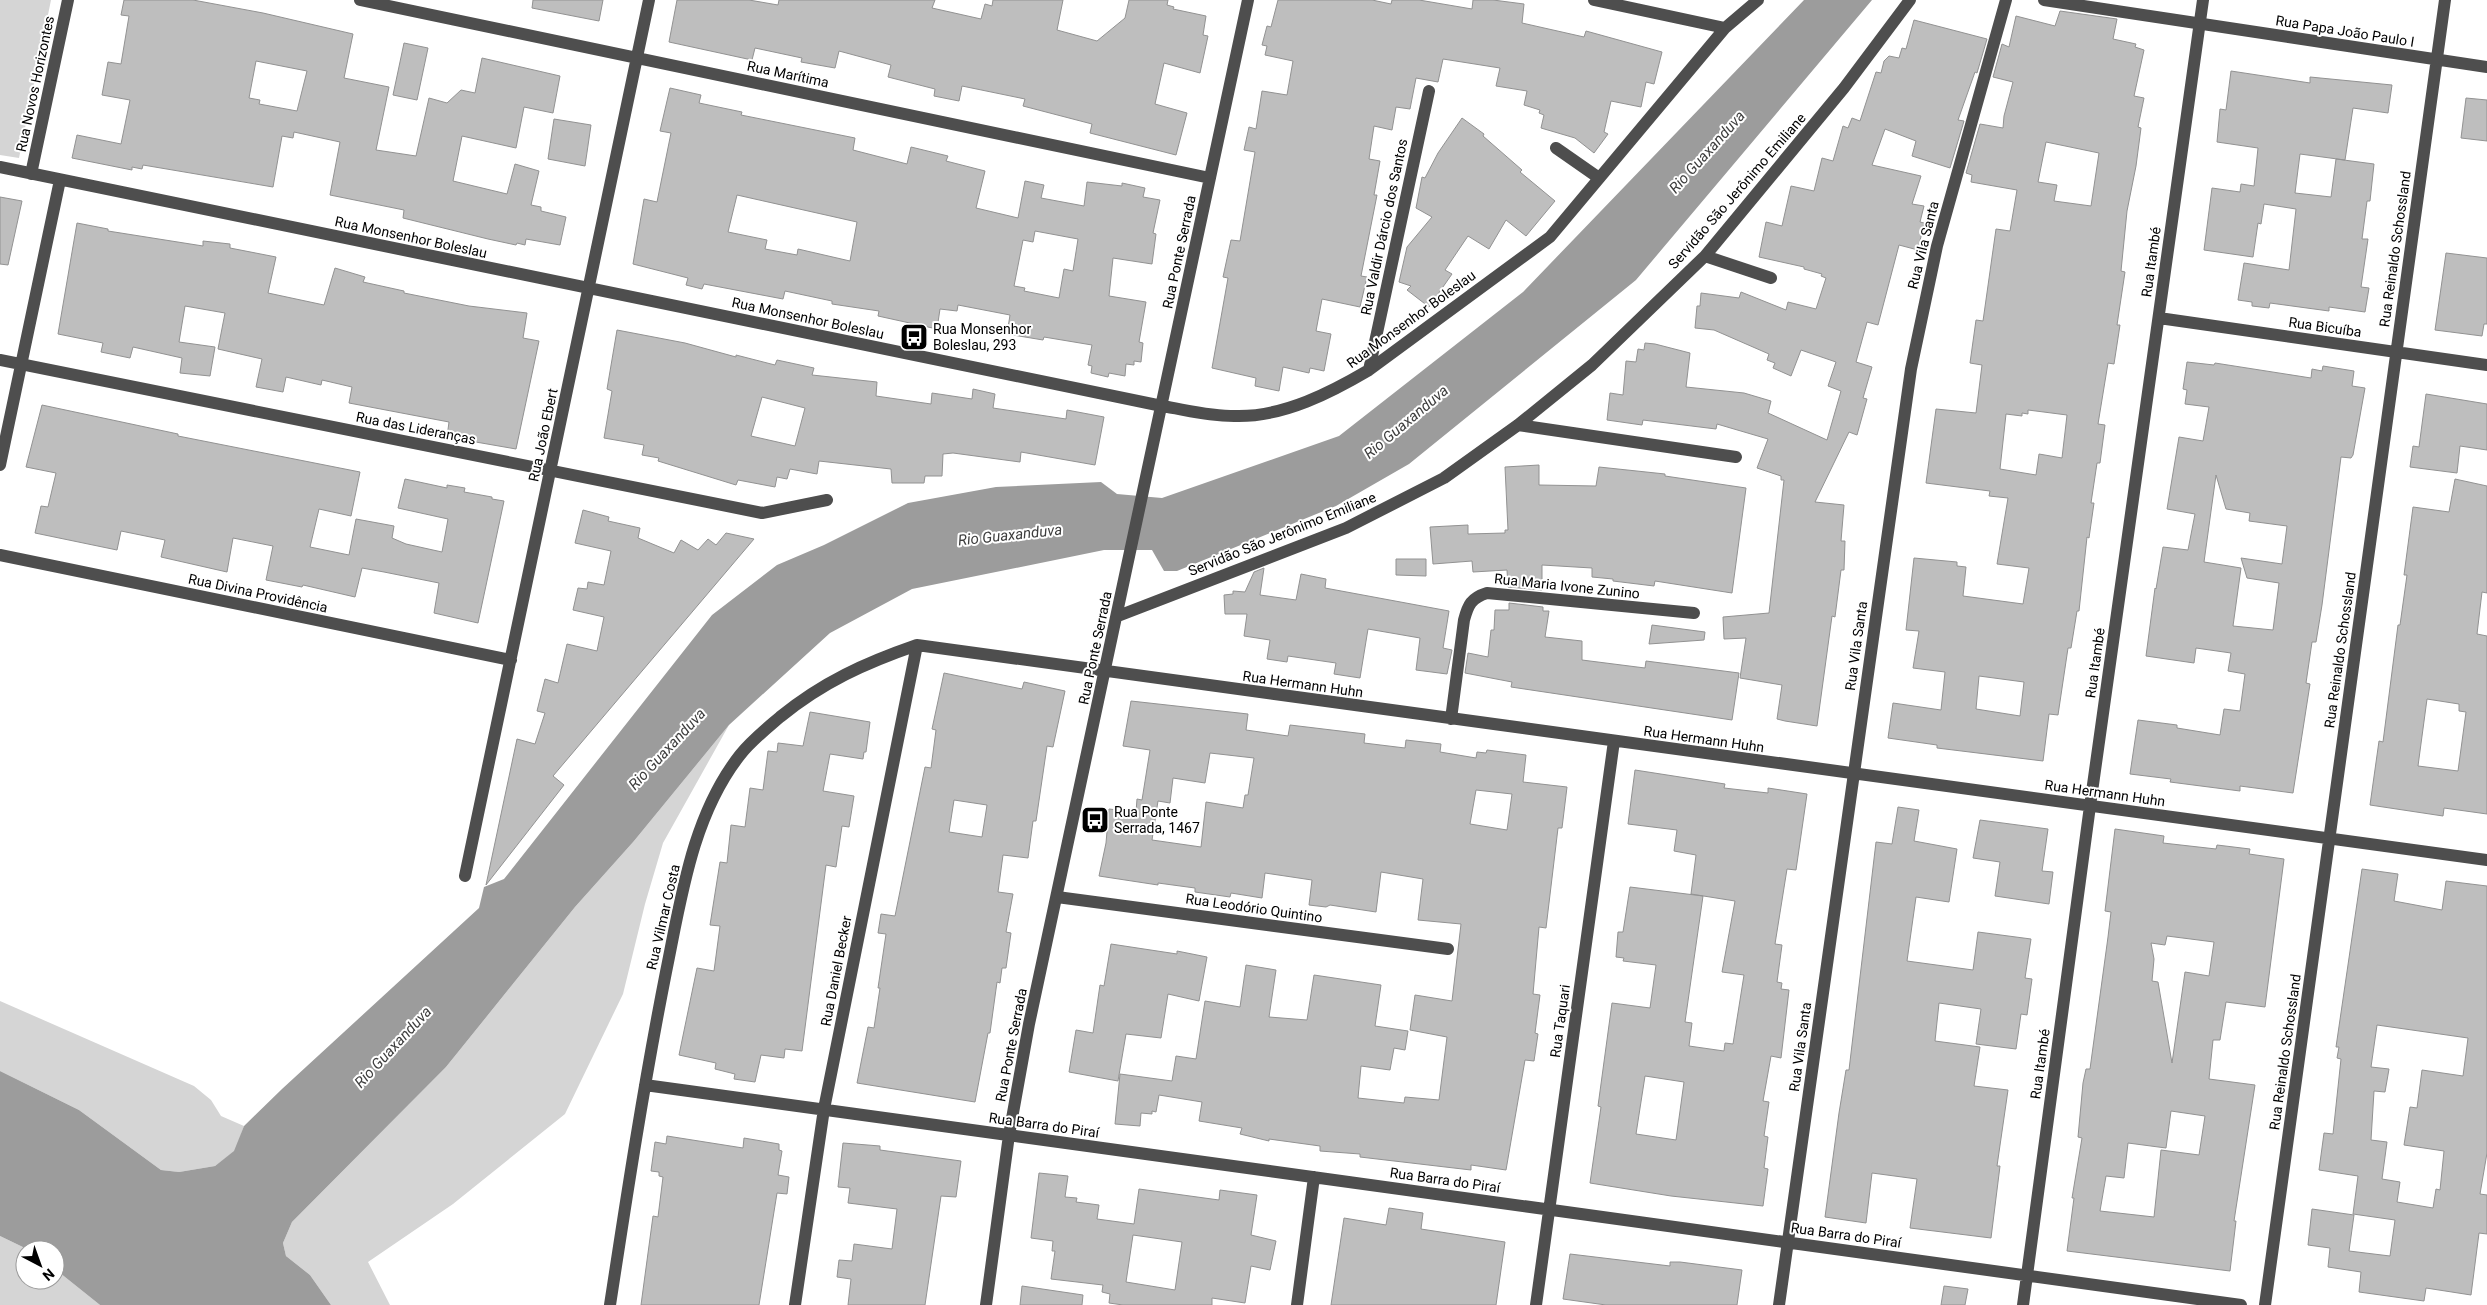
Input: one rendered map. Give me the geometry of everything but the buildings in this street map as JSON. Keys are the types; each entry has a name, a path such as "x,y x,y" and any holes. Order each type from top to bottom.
{"street":[{"name":"Rua Novos Horizontes","path":"31,174 68,0"},
{"name":"Rua Marítima","path":"360,0 1210,178"},
{"name":"Rua João Ebert","path":"465,876 649,0"},
{"name":"Rua Ponte Serrada","path":"986,1305 1019,1076 1248,0"},
{"path":"1594,0 1725,28"},
{"name":"Rua Monsenhor Boleslau","path":"0,168 1162,406 1216,415 1239,416 1265,413 1316,398 1369,370 1550,237 1725,28 1758,0"},
{"name":"Servidão São Jerônimo Emiliane","path":"1118,616 1346,528 1444,478 1518,425 1592,365 1705,256 1814,126 1910,0"},
{"name":"Rua Vila Santa","path":"1779,1305 1910,379 1923,306 1937,246 2006,0"},
{"path":"2044,0 2198,24"},
{"name":"Rua Itambé","path":"2023,1305 2090,806 2159,318 2198,24 2203,0"},
{"name":"Rua Reinaldo Schossland","path":"2264,1305 2445,0"},
{"name":"Rua Papa João Paulo I","path":"2198,24 2487,67"},
{"name":"Rua Valdir Dárcio dos Santos","path":"1369,370 1429,91"},
{"path":"1556,148 1600,178"},
{"path":"0,465 60,180"},
{"path":"1705,256 1772,278"},
{"name":"Rua Bicuíba","path":"2159,318 2487,365"},
{"name":"Rua das Lideranças","path":"0,360 762,514 827,500"},
{"path":"1518,425 1736,457"},
{"name":"Rua Divina Providência","path":"0,555 511,660"},
{"name":"Rua Maria Ivone Zunino","path":"1451,719 1464,620 1468,605 1477,596 1487,593 1694,614"},
{"name":"Rua Hermann Huhn","path":"918,645 2487,860"},
{"name":"Rua Vilmar Costa","path":"610,1305 645,1085 672,946 693,855 709,807 724,777 740,754 764,730 805,697 841,675 876,659 918,645"},
{"name":"Rua Daniel Becker","path":"796,1305 824,1109 918,645"},
{"name":"Rua Taquari","path":"1536,1305 1614,741"},
{"name":"Rua Leodório Quintino","path":"1057,897 1448,949"},
{"name":"Rua Barra do Piraí","path":"645,1085 2241,1305"},
{"path":"1296,1305 1314,1177"}],"shaded area":[{"path":"0,0 51,0 19,158 0,155"},
{"path":"729,725 663,843 645,904 623,994 565,1114 453,1204 368,1262 390,1305 331,1305 310,1275 286,1256 283,1243 292,1222 446,1067 575,907 634,841"},
{"path":"0,1001 194,1086 211,1100 221,1116 244,1126 235,1151 215,1166 179,1172 161,1170 79,1110 0,1071"},
{"path":"0,1236 15,1243 15,1290 65,1290 65,1277 100,1305 0,1305"}],"water":[{"name":"Rio Guaxanduva","path":"1804,0 1872,0 1636,280 1409,464 1336,506 1177,571 1164,571 1152,550 1104,550 912,589 830,633 729,725 634,841 575,907 446,1067 292,1222 283,1243 286,1256 310,1275 331,1305 100,1305 65,1277 65,1240 15,1240 15,1243 0,1236 0,1071 79,1110 161,1170 179,1172 215,1166 234,1151 244,1126 479,908 484,887 504,879 712,615 777,565 824,545 908,503 996,487 1101,482 1117,494 1162,498 1339,436 1523,292"}],"place":[{"name":"Rua Monsenhor Boleslau, 293","path":"914,337"},
{"name":"Rua Ponte Serrada, 1467","path":"1095,820"}]}
